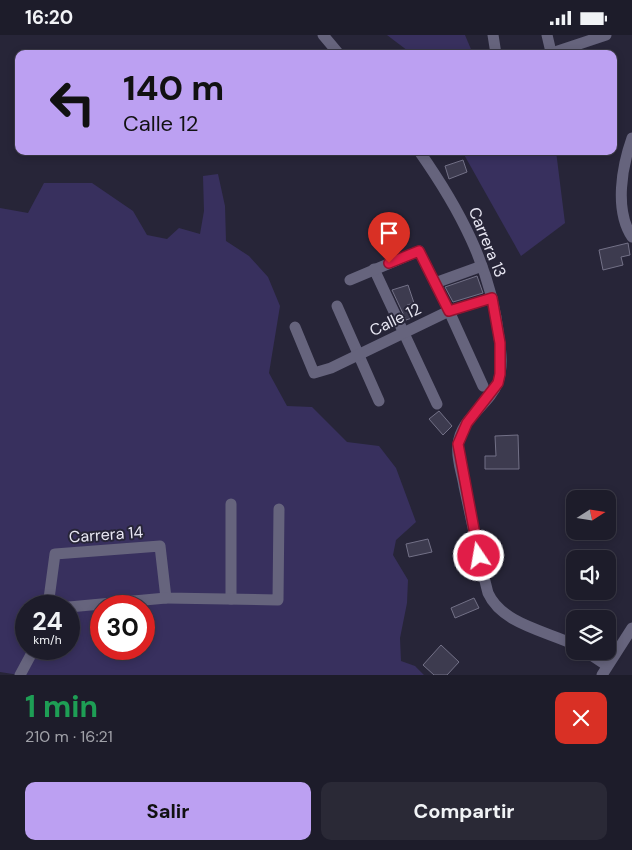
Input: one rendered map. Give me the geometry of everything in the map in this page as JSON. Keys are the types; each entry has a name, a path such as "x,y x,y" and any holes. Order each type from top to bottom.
{"street":[{"path":"323,35 336,50"},
{"path":"493,35 495,50"},
{"path":"547,35 550,50"},
{"path":"559,50 601,36"},
{"path":"632,138 626,160 622,190 623,213 632,237"},
{"name":"Carrera 13","path":"422,155 453,200 466,224 492,298 500,343 500,374 493,390 467,423 458,444 488,593 496,607 520,623 566,641"},
{"path":"350,280 419,251 483,386"},
{"path":"435,283 482,266"},
{"path":"374,269 438,405"},
{"name":"Calle 12","path":"295,327 314,373 332,368 449,311 492,298"},
{"path":"337,307 379,401"},
{"path":"231,504 231,599"},
{"path":"80,606 166,598 278,600 280,509"},
{"name":"Carrera 14","path":"49,595 55,554 160,546 166,598"},
{"path":"594,660 604,670 632,629"},
{"path":"20,675 28,660"}],"shaded area":[{"path":"387,35 465,35 471,50 407,50"},
{"path":"464,155 556,155 565,223 521,256"},
{"path":"218,174 225,206 226,241 249,256 268,277 280,306 269,373 287,406 312,407 347,442 379,446 396,468 416,522 396,540 393,555 408,580 407,603 400,638 401,661 415,666 424,675 19,675 0,672 0,208 28,213 44,183 92,183 133,211 147,235 167,239 179,228 200,234 204,211 203,176"}],"building":[{"path":"463,160 467,172 449,179 445,166"},
{"path":"628,243 630,255 621,257 623,265 603,270 599,250"},
{"path":"477,276 483,293 453,302 445,287"},
{"path":"408,285 414,303 407,305 412,318 406,320 392,290"},
{"path":"439,411 452,426 443,435 429,419"},
{"path":"518,435 519,469 485,469 485,456 496,456 495,436"},
{"path":"428,539 432,552 409,557 406,544"},
{"path":"474,598 479,608 455,618 451,608"},
{"path":"441,645 459,662 447,675 434,675 423,665"}],"route":[{"path":"389,263 419,251 449,311 492,298 498,321 500,343 501,364 498,383 467,423 460,435 458,444 458,456 479,556"}]}
